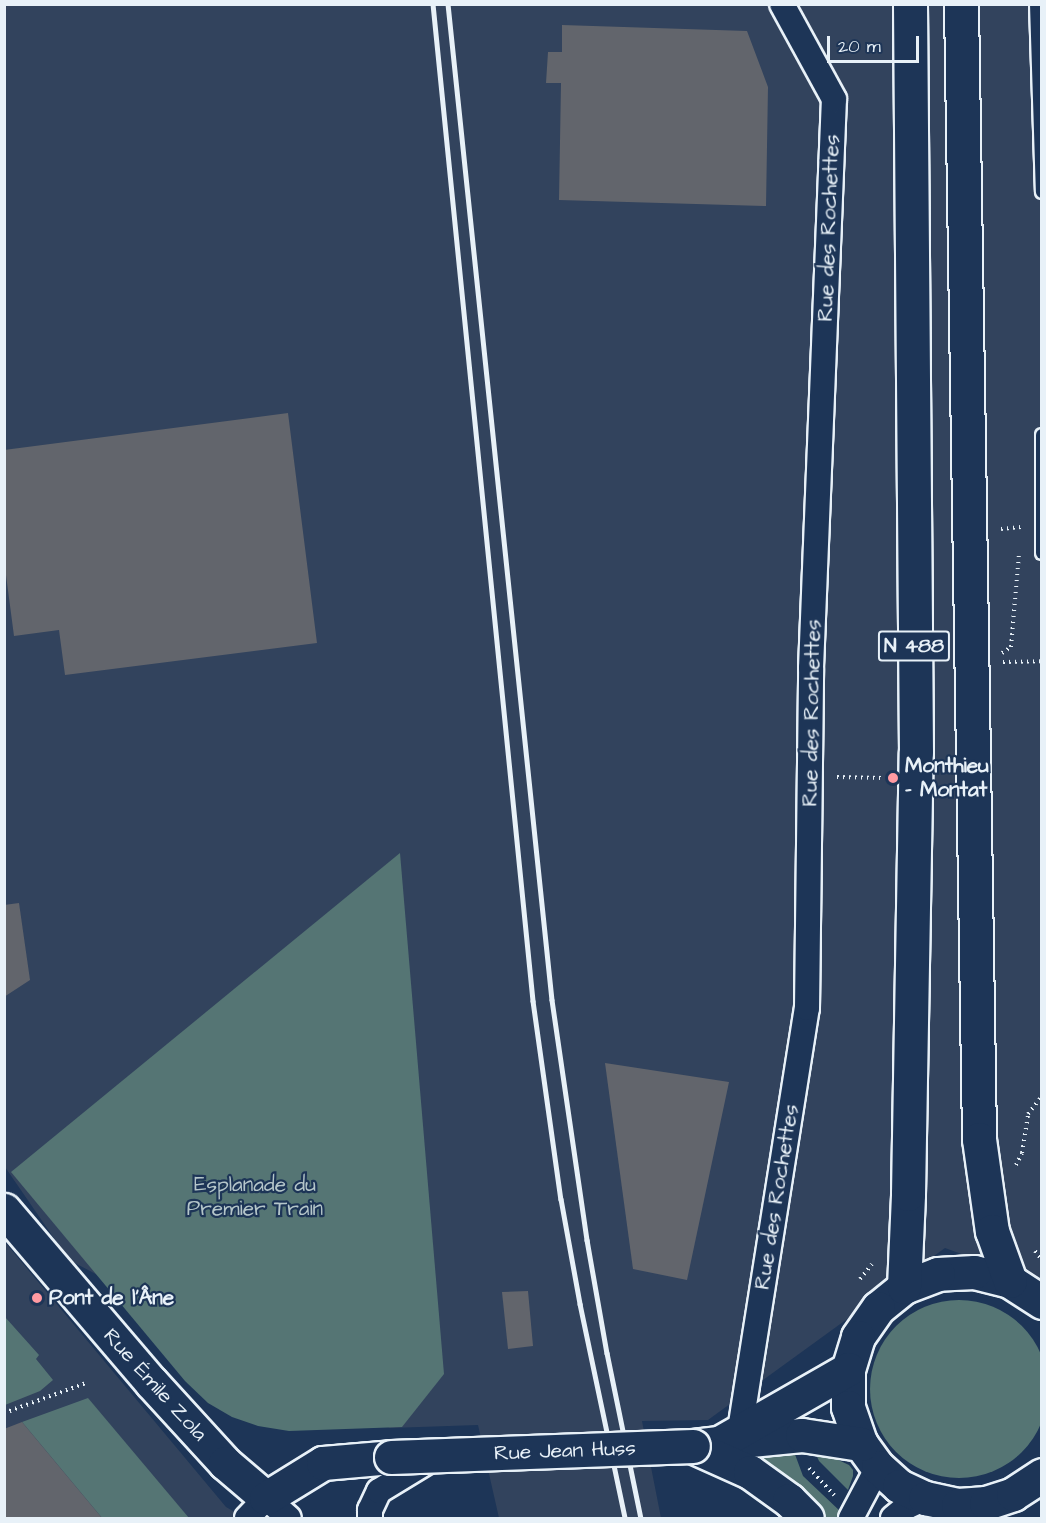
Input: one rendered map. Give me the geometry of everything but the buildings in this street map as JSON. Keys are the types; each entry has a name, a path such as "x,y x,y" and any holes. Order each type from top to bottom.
{"main road":[{"name":"N 488","path":"904,1287 908,1194 916,752 910,4"},
{"name":"N 488","path":"961,4 979,1128 985,1194 992,1231 1010,1281"},
{"name":"Rue Émile Zola","path":"4,1210 151,1382 268,1512"},
{"path":"1040,1484 961,1512 899,1486 869,1455 848,1407 848,1369 858,1337 878,1308 904,1287 938,1274 974,1272 1010,1281 1041,1302"},
{"path":"693,1446 719,1443 848,1369"},
{"path":"693,1446 802,1435 869,1455"},
{"path":"693,1446 750,1472 789,1500 807,1518"},
{"name":"Rue Jean Huss","path":"268,1512 323,1463 391,1470 436,1456 693,1446"}],"street":[{"name":"Rue des Rochettes","path":"740,1430 807,1008 811,668 834,99 782,4"},
{"path":"850,1518 869,1455"},
{"path":"370,1518 370,1510 391,1470"},
{"path":"893,1518 906,1507 925,1498"}],"lane":[{"path":"1036,4 1041,192"},
{"path":"1041,435 1041,553"}],"path":[{"path":"1020,538 1022,516"},
{"path":"998,530 1021,527"},
{"path":"998,653 1009,651 1011,647 1019,549"},
{"path":"998,662 1041,661"},
{"path":"859,777 887,778"},
{"path":"1010,1172 1022,1153 1028,1113 1041,1096"},
{"path":"855,1285 874,1261"},
{"path":"4,1413 86,1383"},
{"path":"805,1460 811,1472 838,1498"}],"shaded area":[{"path":"4,5 1041,5 1041,1283 945,1248 708,1420 642,1421 661,1518 499,1518 478,1425 390,1428 69,1260 5,1167"},
{"path":"4,1241 226,1507 245,1518 5,1518"}],"green space":[{"name":"Esplanade du Premier Train","path":"400,853 444,1374 402,1427 289,1431 258,1426 232,1417 208,1403 185,1381 11,1172"},
{"path":"959,1300 976,1301 993,1306 1022,1326 1042,1355 1047,1372 1047,1406 1042,1423 1022,1452 993,1472 976,1477 959,1478 942,1477 925,1472 896,1452 876,1423 871,1406 870,1389 871,1372 876,1355 896,1326 925,1306 942,1301"},
{"path":"5,1317 39,1355 36,1359 53,1380 40,1391 5,1405"},
{"path":"88,1398 189,1518 102,1518 22,1422"},
{"path":"813,1448 849,1465 853,1470 853,1476 848,1490 819,1461"},
{"path":"793,1449 803,1476 841,1512 839,1518 820,1518 753,1456"}],"railway":[{"path":"433,4 533,1001 561,1199 580,1304 625,1518"},
{"path":"448,4 552,1000 587,1240 607,1353 641,1518"}],"place":[{"name":"Monthieu - Montat","path":"893,778"},
{"name":"Pont de l'Âne","path":"37,1298"}]}
